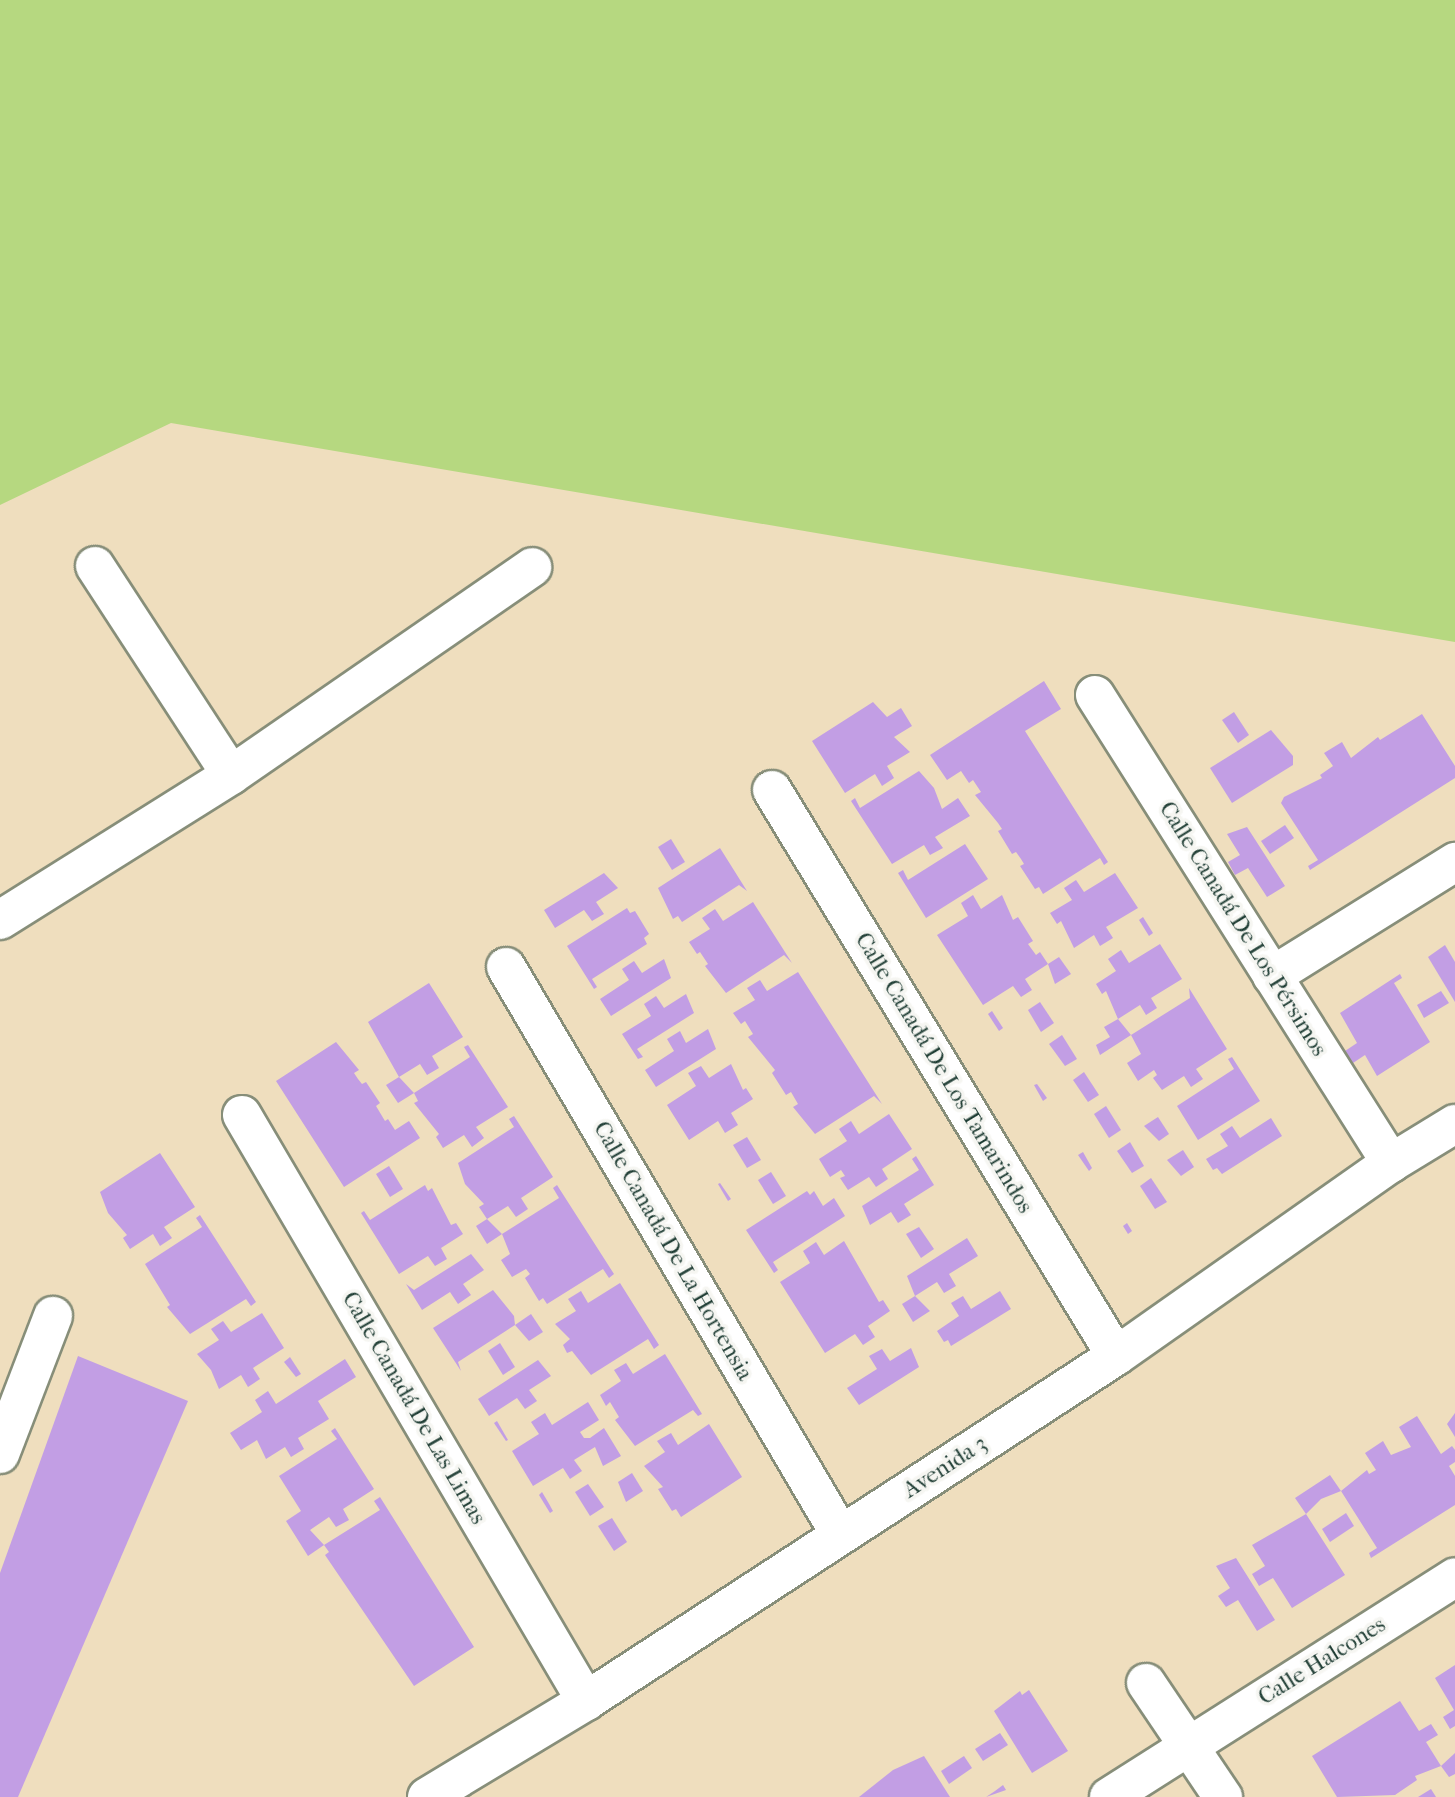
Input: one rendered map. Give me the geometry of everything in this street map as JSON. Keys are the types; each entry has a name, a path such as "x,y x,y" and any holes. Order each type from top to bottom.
{"street":[{"path":"95,566 231,775"},
{"path":"0,920 231,775 532,567"},
{"name":"Calle Canadá De Los Pérsimos","path":"1095,695 1391,1163"},
{"name":"Calle Canadá De Los Tamarindos","path":"772,790 1116,1356"},
{"path":"1272,976 1455,862"},
{"name":"Calle Canadá De La Hortensia","path":"506,967 840,1534"},
{"name":"Calle Canadá De Las Limas","path":"242,1115 586,1701"},
{"name":"Avenida 3","path":"426,1797 586,1701 1116,1356 1391,1163 1455,1124"},
{"path":"0,1454 53,1316"},
{"name":"Calle Halcones","path":"1109,1797 1455,1577"},
{"path":"1146,1683 1223,1797"}],"green space":[{"path":"0,0 1455,0 1455,642 171,423 0,505"}],"building":[{"path":"1044,681 1061,709 1025,731 1108,862 1104,865 1100,858 1043,894 1039,887 1035,889 1020,866 1024,864 1021,859 1016,852 1012,854 998,831 1002,829 975,795 981,792 973,780 969,783 961,771 947,780 930,755"},
{"path":"873,702 887,717 901,708 912,726 894,737 910,752 887,766 894,778 882,786 875,774 845,793 812,741"},
{"path":"1234,712 1249,735 1238,743 1222,720"},
{"path":"1422,714 1455,766 1455,778 1310,870 1308,866 1318,860 1281,803 1284,797 1322,778 1320,775 1333,766 1324,753 1342,742 1351,758 1378,737 1380,740"},
{"path":"1271,730 1293,756 1293,765 1232,803 1210,768"},
{"path":"919,771 934,788 942,809 958,798 970,816 935,837 943,848 930,855 924,845 892,864 851,801 855,798 860,808"},
{"path":"1285,825 1294,838 1270,854 1261,841"},
{"path":"1247,827 1285,886 1267,897 1248,868 1235,875 1228,862 1240,855 1227,834"},
{"path":"671,839 685,862 672,870 658,847"},
{"path":"965,844 988,879 926,918 898,873 903,870 908,880"},
{"path":"720,848 747,891 739,885 682,922 678,916 673,919 658,888"},
{"path":"604,873 618,888 596,902 604,914 592,921 584,910 555,928 544,910"},
{"path":"1115,873 1138,908 1106,927 1113,938 1100,946 1094,935 1074,948 1061,921 1057,924 1050,913 1072,900 1064,888 1076,880 1084,892"},
{"path":"973,895 981,909 1002,895 1013,920 1018,917 1033,941 1028,944 1036,955 1040,952 1048,964 1025,979 1032,990 1021,997 1013,986 983,1005 937,935 968,916 961,903"},
{"path":"753,902 792,963 784,955 726,993 705,966 708,964 700,952 697,954 689,942 710,929 702,918 715,909 723,921"},
{"path":"627,908 630,913 635,911 649,934 644,938 647,944 592,979 597,987 594,989 567,946"},
{"path":"1143,917 1153,933 1149,936 1139,920"},
{"path":"1160,944 1182,979 1151,998 1157,1008 1146,1015 1140,1005 1118,1019 1106,991 1102,994 1096,984 1116,971 1108,959 1121,950 1129,963"},
{"path":"1445,945 1455,962 1455,1002 1428,957"},
{"path":"1059,957 1071,974 1055,984 1048,964"},
{"path":"664,959 671,978 611,1016 600,999 629,980 622,969 634,961 642,973"},
{"path":"798,972 882,1104 874,1096 815,1134 793,1107 798,1104 791,1092 786,1095 772,1073 775,1070 748,1037 753,1034 745,1021 741,1024 733,1013 755,1000 747,988 760,980 767,991"},
{"path":"1400,974 1402,978 1394,983 1430,1042 1377,1076 1365,1055 1353,1063 1345,1051 1357,1043 1340,1013"},
{"path":"429,983 463,1037 432,1056 439,1068 427,1075 420,1064 399,1077 368,1022"},
{"path":"1189,988 1227,1049 1196,1069 1203,1079 1191,1087 1184,1076 1162,1090 1153,1078 1157,1075 1154,1070 1138,1081 1127,1063 1141,1054 1131,1035 1190,998"},
{"path":"1441,991 1449,1003 1424,1018 1417,1005"},
{"path":"686,994 694,1013 637,1049 643,1057 638,1059 622,1034 651,1016 644,1004 656,996 664,1008"},
{"path":"1040,1002 1054,1023 1041,1032 1028,1010"},
{"path":"992,1011 1003,1028 999,1031 988,1014"},
{"path":"1118,1019 1131,1035 1100,1055 1096,1045 1110,1037 1104,1027"},
{"path":"708,1029 716,1049 656,1087 645,1070 674,1051 667,1039 680,1031 686,1043"},
{"path":"1062,1035 1077,1059 1065,1066 1049,1044"},
{"path":"336,1042 359,1070 354,1073 358,1079 362,1084 366,1082 380,1103 376,1106 385,1121 388,1119 395,1130 409,1121 420,1138 344,1187 276,1081"},
{"path":"468,1045 508,1107 476,1127 484,1138 472,1147 464,1135 443,1148 436,1137 439,1134 414,1103 418,1101 414,1093 470,1057 464,1047"},
{"path":"1232,1057 1260,1101 1198,1140 1177,1106 1234,1069 1228,1059"},
{"path":"731,1064 743,1090 746,1088 753,1099 731,1113 738,1125 725,1133 718,1121 689,1140 667,1105 696,1086 688,1073 701,1066 709,1078"},
{"path":"1084,1072 1099,1095 1088,1102 1073,1080"},
{"path":"399,1077 414,1093 398,1103 386,1085"},
{"path":"1037,1084 1047,1098 1043,1101 1034,1085"},
{"path":"1106,1106 1121,1130 1109,1138 1094,1114"},
{"path":"889,1114 912,1149 882,1169 888,1179 876,1187 869,1177 848,1190 840,1178 845,1176 841,1170 830,1177 819,1159 847,1141 839,1129 851,1121 859,1134"},
{"path":"514,1116 553,1177 521,1198 528,1209 516,1217 508,1206 487,1219 479,1207 484,1204 465,1184 458,1163 514,1127 509,1119"},
{"path":"1158,1117 1169,1134 1159,1141 1144,1126"},
{"path":"1271,1118 1282,1136 1222,1174 1217,1168 1213,1170 1206,1159 1228,1146 1220,1134 1232,1126 1240,1138"},
{"path":"747,1137 761,1160 747,1168 733,1145"},
{"path":"1130,1142 1144,1166 1132,1173 1117,1151"},
{"path":"1183,1150 1194,1167 1181,1176 1167,1160"},
{"path":"1083,1152 1092,1168 1089,1171 1078,1155"},
{"path":"160,1153 195,1207 164,1227 172,1238 160,1246 153,1234 130,1249 123,1238 127,1235 108,1213 100,1192"},
{"path":"916,1156 934,1185 904,1204 911,1215 898,1223 891,1212 870,1225 862,1206 919,1170 912,1159"},
{"path":"389,1166 403,1189 390,1197 376,1174"},
{"path":"771,1172 786,1196 773,1204 758,1180"},
{"path":"1151,1178 1167,1202 1155,1209 1140,1186"},
{"path":"720,1183 731,1199 728,1201 718,1184"},
{"path":"425,1185 428,1191 432,1188 451,1225 456,1223 463,1234 441,1248 447,1259 435,1266 428,1256 399,1274 361,1213 364,1211 370,1220"},
{"path":"557,1185 614,1274 609,1278 603,1269 547,1304 543,1298 539,1301 525,1278 530,1274 526,1269 512,1277 501,1260 510,1254 502,1234 559,1198 553,1188"},
{"path":"807,1191 810,1195 814,1191 823,1206 834,1198 845,1216 773,1262 778,1270 774,1273 746,1230"},
{"path":"200,1215 256,1302 251,1306 246,1299 190,1334 167,1307 170,1305 145,1264 202,1227 196,1218"},
{"path":"487,1219 502,1234 487,1244 476,1226"},
{"path":"1127,1223 1132,1231 1128,1234 1123,1226"},
{"path":"919,1227 934,1249 921,1258 906,1234"},
{"path":"967,1238 978,1256 949,1274 956,1286 944,1293 937,1282 915,1296 907,1276"},
{"path":"844,1241 879,1302 883,1300 890,1311 868,1326 875,1337 863,1345 855,1334 825,1353 780,1282 810,1263 803,1251 816,1242 824,1255"},
{"path":"471,1254 484,1270 463,1284 471,1295 458,1304 450,1292 422,1310 406,1284 414,1290"},
{"path":"620,1283 659,1345 654,1349 648,1339 591,1375 572,1351 567,1353 563,1345 570,1339 555,1324 576,1311 568,1299 581,1291 588,1303"},
{"path":"493,1290 514,1316 515,1325 458,1362 461,1371 433,1328"},
{"path":"1000,1291 1011,1309 951,1346 948,1340 944,1342 937,1331 959,1316 951,1303 963,1296 971,1309"},
{"path":"915,1296 930,1311 913,1322 902,1304"},
{"path":"262,1313 284,1348 253,1368 260,1379 248,1387 241,1375 219,1389 211,1370 197,1354 219,1340 211,1329 223,1321 231,1332"},
{"path":"531,1314 543,1332 529,1341 515,1325"},
{"path":"500,1343 515,1367 503,1375 488,1351"},
{"path":"911,1348 919,1367 859,1405 847,1388 877,1369 869,1356 882,1349 890,1361"},
{"path":"665,1354 702,1414 698,1416 693,1410 635,1446 615,1420 619,1417 610,1402 606,1406 600,1395 621,1381 614,1370 626,1363 633,1374"},
{"path":"78,1356 188,1401 18,1797 0,1797 0,1573"},
{"path":"290,1357 301,1374 296,1377 284,1362"},
{"path":"345,1359 356,1377 318,1401 329,1419 298,1438 304,1449 291,1457 285,1447 266,1459 257,1440 241,1450 230,1433 262,1412 255,1400 268,1391 276,1404"},
{"path":"538,1360 551,1376 529,1390 537,1401 525,1409 517,1398 489,1416 478,1399"},
{"path":"588,1402 599,1420 580,1432 584,1438 590,1438 604,1428 621,1456 603,1466 595,1447 574,1460 582,1471 570,1479 563,1468 533,1486 512,1451 539,1434 531,1422 545,1413 552,1425"},
{"path":"1455,1413 1455,1437 1447,1424"},
{"path":"1417,1416 1441,1454 1452,1446 1455,1450 1455,1462 1449,1466 1455,1476 1455,1505 1371,1558 1369,1553 1377,1548 1341,1491 1367,1470 1369,1474 1376,1470 1365,1453 1383,1441 1391,1455 1411,1447 1399,1427"},
{"path":"497,1421 508,1440 506,1441 494,1423"},
{"path":"709,1424 742,1477 681,1517 676,1509 672,1511 658,1489 663,1487 644,1466 665,1452 657,1441 671,1433 678,1445"},
{"path":"335,1428 374,1489 343,1509 349,1520 336,1527 329,1517 310,1530 324,1545 308,1556 286,1521 301,1511 279,1476 337,1439 331,1431"},
{"path":"632,1473 643,1491 626,1502 618,1482"},
{"path":"1330,1475 1341,1491 1321,1499 1306,1514 1295,1498"},
{"path":"588,1484 604,1507 590,1516 575,1492"},
{"path":"542,1492 553,1511 550,1513 539,1495"},
{"path":"380,1497 474,1647 414,1686 325,1555 329,1552 324,1545 380,1510 374,1501"},
{"path":"1346,1513 1354,1526 1330,1542 1322,1529"},
{"path":"1306,1514 1345,1575 1292,1608 1273,1578 1259,1586 1252,1574 1265,1566 1252,1545"},
{"path":"612,1518 627,1542 614,1551 598,1526"},
{"path":"1236,1558 1275,1620 1257,1631 1238,1600 1226,1607 1218,1596 1230,1588 1216,1566"},
{"path":"1455,1665 1455,1726 1450,1729 1443,1717 1454,1710 1435,1678"},
{"path":"1029,1690 1068,1751 1032,1773 994,1711 1020,1691 1022,1695"},
{"path":"1400,1701 1419,1731 1431,1724 1438,1735 1426,1742 1441,1766 1415,1776 1417,1780 1395,1795 1337,1797 1312,1756"},
{"path":"1000,1733 1008,1745 983,1761 975,1749"},
{"path":"1455,1753 1455,1774 1449,1777 1441,1766"},
{"path":"924,1756 950,1797 859,1797 893,1770"},
{"path":"964,1756 972,1768 949,1784 941,1771"},
{"path":"1003,1785 1006,1790 986,1797 995,1791"},
{"path":"1431,1789 1436,1797 1418,1797"}]}
